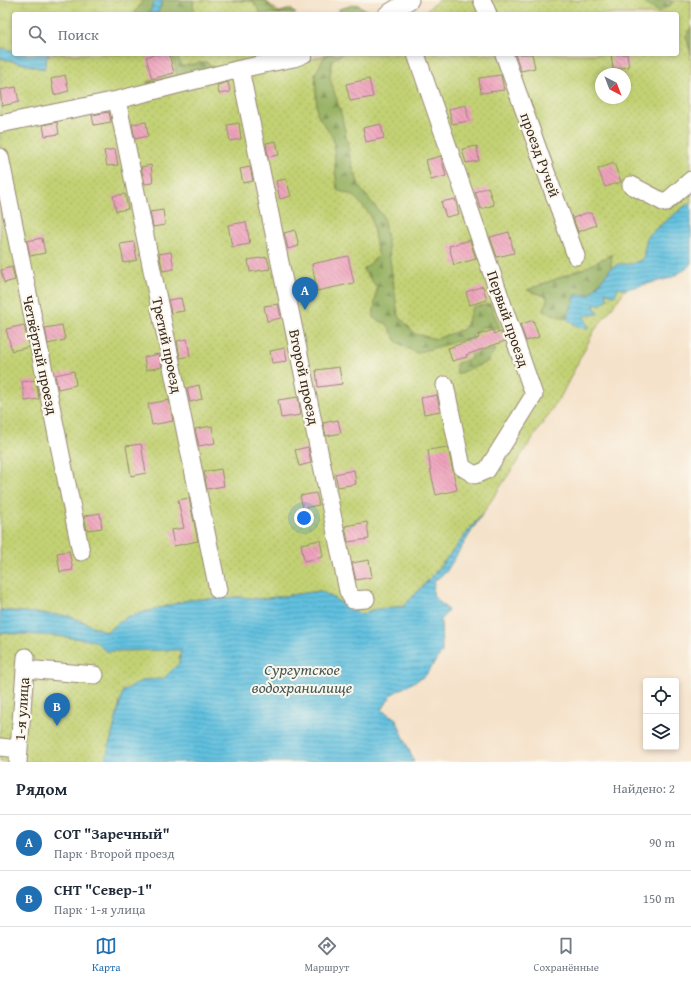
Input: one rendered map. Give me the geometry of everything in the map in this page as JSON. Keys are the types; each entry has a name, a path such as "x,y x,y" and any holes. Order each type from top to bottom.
{"street":[{"path":"482,0 487,12"},
{"path":"0,124 117,100 240,69 299,56"},
{"name":"Первый проезд","path":"417,56 534,395 487,470 474,475 462,467 445,385"},
{"name":"проезд Ручей","path":"505,56 576,256"},
{"name":"Второй проезд","path":"240,69 348,591 353,600 366,599"},
{"name":"Третий проезд","path":"117,100 218,590"},
{"name":"Четвёртый проезд","path":"0,157 81,552"},
{"path":"631,185 665,203 691,180"},
{"name":"1-я улица","path":"19,756 26,663 95,675"},
{"path":"0,747 19,756"}],"green space":[{"path":"0,0 143,0 135,12 12,12 12,51 0,48"},
{"path":"143,0 155,0 150,12 135,12"},
{"path":"163,0 265,0 279,12 158,12"},
{"path":"163,0 193,0 194,11 193,12 158,12"},
{"path":"231,0 264,0 275,12 260,12 253,1"},
{"path":"439,0 691,0 691,203 686,205 647,236 643,259 632,264 626,289 594,331 562,394 483,513 434,574 404,606 371,610 362,615 321,591 261,599 239,597 188,600 127,617 106,632 69,616 0,610 0,58 44,69 47,56 299,56 301,63 321,56 679,56 679,12 424,12"},
{"path":"643,0 670,0 673,3 659,12 644,3"},
{"path":"357,4 369,12 339,12 339,9"},
{"path":"291,9 294,12 280,12"},
{"path":"691,27 691,55 686,36"},
{"path":"172,56 178,56 181,66 206,62 214,67 148,84 147,82 177,75"},
{"path":"325,56 339,56 332,60 330,78 342,117 351,161 360,188 383,216 398,315 415,334 436,339 464,329 473,307 490,304 500,328 482,327 472,336 478,353 496,349 487,362 457,374 456,364 472,358 465,339 416,353 397,342 387,324 373,318 377,287 363,270 378,256 371,216 354,196 337,190 333,138 317,114 315,74"},
{"path":"612,254 611,268 590,295 576,295 567,319 543,311 548,297 527,290 587,267"},
{"path":"0,633 59,636 95,641 105,651 181,650 179,663 163,679 144,680 123,691 105,762 0,762"}],"water":[{"path":"155,0 163,0 158,12 150,12"},
{"path":"0,48 12,51 12,56 47,56 44,69 0,58"},
{"path":"691,203 691,263 687,268 671,278 626,289 618,287 615,296 605,292 608,299 600,305 593,305 599,314 584,316 589,328 578,327 567,319 576,295 590,295 611,268 618,264 632,264 643,259 647,236 686,205"},
{"name":"Сургутское водохранилище","path":"483,513 446,572 434,581 433,596 448,610 441,620 442,652 425,676 392,694 382,710 396,719 414,762 105,762 123,691 144,680 163,679 179,663 181,650 105,651 95,641 59,636 0,633 0,610 69,616 106,632 127,617 188,600 239,597 261,599 321,591 362,615 371,610 404,606 434,574"}],"building":[{"path":"170,56 174,73 152,79 146,57"},
{"path":"516,56 532,56 535,68 521,71"},
{"path":"611,56 627,56 629,67 613,68"},
{"path":"65,75 69,91 54,95 51,79"},
{"path":"501,75 504,90 481,93 479,78"},
{"path":"369,79 373,97 350,101 346,84"},
{"path":"228,82 230,92 219,94 217,85"},
{"path":"16,87 19,102 2,106 0,90"},
{"path":"466,105 469,121 452,124 449,109"},
{"path":"109,112 111,122 94,125 92,115"},
{"path":"57,122 59,134 45,136 43,125"},
{"path":"146,122 148,136 135,139 132,124"},
{"path":"239,123 241,139 230,141 227,125"},
{"path":"381,124 384,138 366,142 363,128"},
{"path":"276,141 279,155 268,157 266,143"},
{"path":"477,146 479,161 466,163 462,149"},
{"path":"115,149 118,165 107,166 104,151"},
{"path":"441,156 446,176 431,180 426,160"},
{"path":"614,163 621,182 605,187 598,169"},
{"path":"151,165 153,183 145,184 141,167"},
{"path":"250,167 253,181 243,183 240,169"},
{"path":"286,179 291,196 280,199 276,181"},
{"path":"488,187 494,205 481,209 475,192"},
{"path":"125,194 128,209 116,211 113,196"},
{"path":"455,199 459,214 446,217 441,202"},
{"path":"163,210 165,225 153,227 150,212"},
{"path":"586,213 591,213 596,225 578,232 573,218"},
{"path":"246,222 250,244 232,247 228,225"},
{"path":"295,230 299,246 288,249 284,233"},
{"path":"509,232 514,253 497,257 490,237"},
{"path":"42,238 45,253 30,256 27,241"},
{"path":"470,240 476,259 454,265 449,246"},
{"path":"134,242 137,260 124,263 120,244"},
{"path":"171,252 174,269 163,271 159,254"},
{"path":"348,256 354,283 317,291 312,264"},
{"path":"267,257 270,269 250,272 248,260"},
{"path":"12,267 15,280 4,283 1,270"},
{"path":"483,286 487,300 470,305 466,292"},
{"path":"181,298 184,311 171,313 168,300"},
{"path":"278,304 281,318 267,321 264,306"},
{"path":"533,320 539,337 526,341 520,325"},
{"path":"24,325 29,347 12,351 6,329"},
{"path":"62,325 65,340 48,344 45,328"},
{"path":"493,330 494,334 501,332 505,341 466,355 467,357 452,361 448,348 479,338 478,335"},
{"path":"187,339 190,356 180,358 177,341"},
{"path":"285,348 287,361 272,363 270,351"},
{"path":"159,354 162,367 146,370 144,357"},
{"path":"339,367 342,384 318,387 316,370"},
{"path":"74,371 76,385 58,389 55,375"},
{"path":"36,380 39,399 25,401 22,382"},
{"path":"199,385 202,399 190,402 187,388"},
{"path":"437,395 440,411 424,414 421,398"},
{"path":"298,397 301,415 281,418 278,400"},
{"path":"169,400 173,421 152,425 148,404"},
{"path":"338,420 341,433 326,436 323,423"},
{"path":"212,426 215,443 199,446 195,429"},
{"path":"141,444 146,473 131,476 126,446"},
{"path":"308,447 311,463 299,466 295,450"},
{"path":"448,447 457,490 436,495 428,450"},
{"path":"221,469 224,486 207,489 204,472"},
{"path":"354,470 356,484 338,487 335,474"},
{"path":"316,493 319,505 303,508 300,496"},
{"path":"189,498 198,541 174,546 171,530 184,528 178,500"},
{"path":"100,513 102,528 87,530 84,516"},
{"path":"367,522 369,539 348,542 345,526"},
{"path":"320,540 323,557 304,561 301,544"},
{"path":"69,551 73,570 60,572 57,553"},
{"path":"369,560 372,577 356,580 352,563"}],"place":[{"name":"СОТ \"Заречный\"","path":"305,310"},
{"name":"СНТ \"Север-1\"","path":"57,726"}]}
